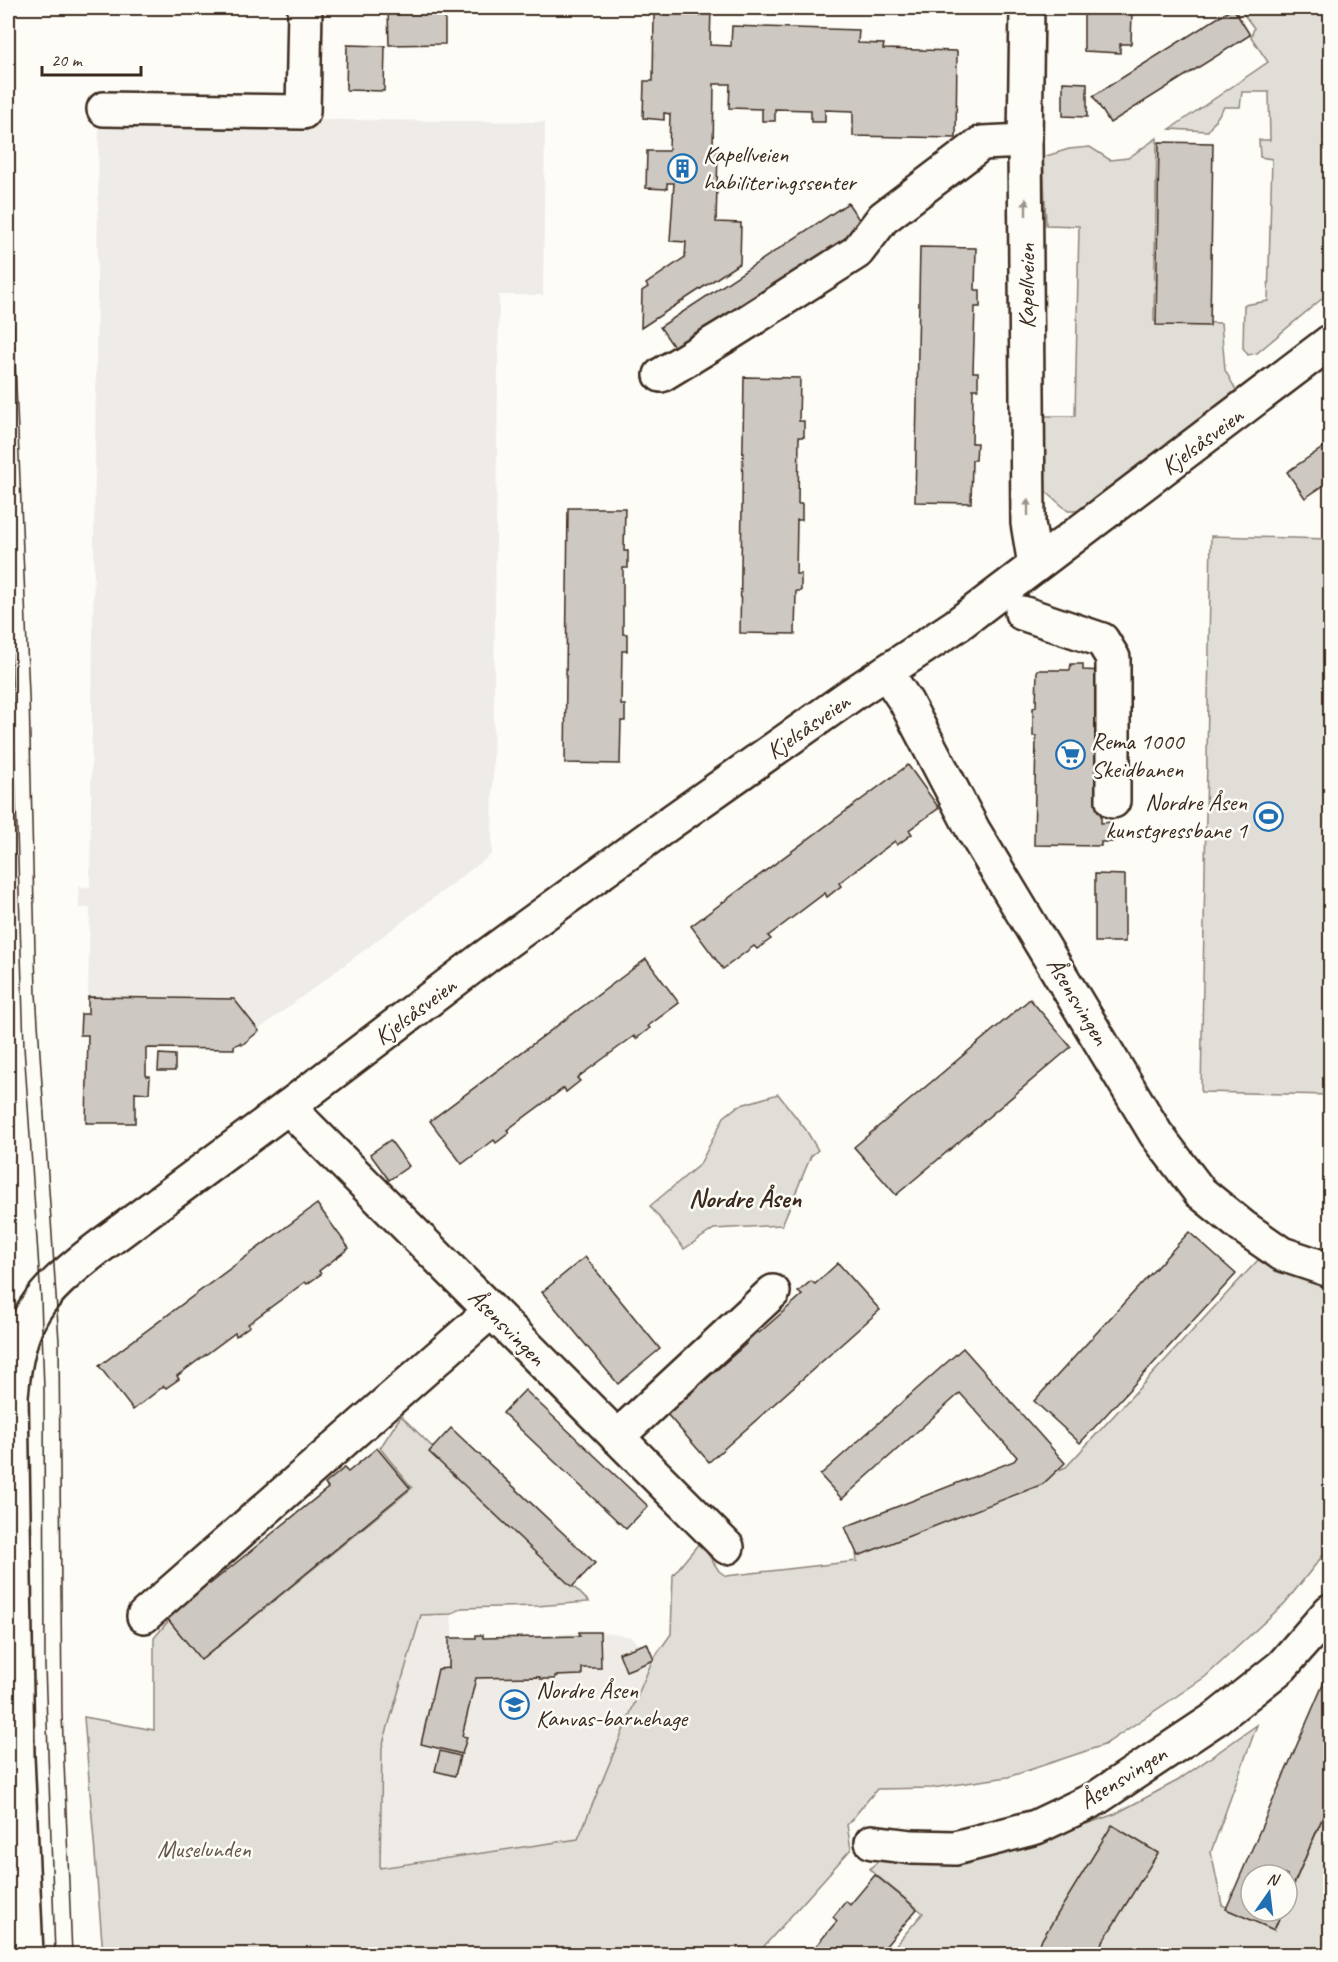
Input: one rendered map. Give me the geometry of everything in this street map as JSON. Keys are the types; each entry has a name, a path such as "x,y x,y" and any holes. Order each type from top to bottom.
{"street":[{"path":"104,109 303,112 305,8"},
{"name":"Kapellveien","path":"1028,8 1025,141 1028,523 1035,565"},
{"path":"661,375 858,252 883,218 982,143 1025,141"},
{"name":"Kjelsåsveien","path":"26,1954 17,1756 10,1418 17,1351 31,1314 48,1291 73,1267 485,957 668,824 957,625 1330,342"},
{"path":"1022,613 1102,640 1113,658 1113,801"},
{"name":"Åsensvingen","path":"886,672 906,702 973,831 1156,1134 1200,1192 1243,1227 1282,1254 1330,1270"},
{"name":"Åsensvingen","path":"288,1107 727,1547"},
{"path":"617,1437 773,1292"},
{"path":"144,1616 491,1311"},
{"name":"Åsensvingen","path":"872,1842 912,1847 955,1848 1036,1827 1095,1799 1218,1717 1282,1666 1330,1611"}],"shaded area":[{"path":"99,117 545,122 543,295 499,295 492,854 258,1030 234,999 88,997 90,908 79,908 79,887 90,887"},
{"name":"Nordre Åsen Kanvas-barnehage","path":"451,1614 453,1640 601,1632 631,1637 652,1661 578,1839 380,1868 382,1747 421,1615"}],"green space":[{"path":"1239,8 1330,8 1330,292 1257,353 1248,355 1243,348 1244,305 1268,301 1272,159 1260,157 1259,140 1270,140 1269,92 1242,92 1240,107 1224,107 1208,131 1170,129 1268,62 1251,37 1254,28"},
{"path":"1157,138 1154,321 1221,323 1225,370 1241,399 1082,511 1068,511 1043,489 1042,416 1075,416 1079,226 1046,225 1043,157 1069,149 1090,147 1110,160 1128,158"},
{"name":"Nordre Åsen kunstgressbane 1","path":"1211,536 1330,539 1330,1095 1201,1092"},
{"path":"778,1094 806,1130 818,1150 811,1156 782,1225 714,1229 684,1249 650,1206 700,1164 724,1117 738,1106"},
{"name":"Muselunden","path":"1258,1260 1330,1285 1330,1541 1324,1554 1285,1603 1205,1677 1104,1745 1008,1777 932,1788 877,1789 847,1825 851,1849 757,1954 103,1954 84,1717 154,1730 154,1638 170,1619 204,1658 412,1488 380,1448 401,1416 589,1602 462,1608 451,1614 421,1615 382,1747 380,1868 578,1839 652,1661 671,1634 673,1575 700,1542 719,1571 726,1576 857,1561 856,1554 1066,1467"},
{"path":"1257,1725 1211,1852 1222,1905 1239,1912 1239,1923 1263,1923 1275,1928 1277,1923 1299,1923 1299,1873 1330,1801 1330,1954 888,1954 923,1913 869,1869 885,1856 1008,1851 1115,1814 1177,1781"}],"building":[{"path":"381,8 438,8 438,9 381,10"},
{"name":"Kapellveien habiliteringssenter","path":"679,8 711,8 710,45 731,46 732,26 859,30 858,43 884,44 883,49 957,51 956,138 853,136 853,111 825,110 825,122 811,122 811,110 775,109 775,121 762,121 762,109 729,108 730,84 714,84 713,152 718,152 716,222 741,223 740,263 641,328 642,291 648,287 646,284 685,257 686,242 670,241 674,183 667,183 667,189 646,188 647,151 669,151 670,114 664,113 664,120 643,118 644,81 653,81 654,14 679,14"},
{"path":"1084,8 1128,8 1128,12 1132,12 1131,44 1120,44 1120,53 1084,51"},
{"path":"1233,8 1250,35 1110,123 1093,96"},
{"path":"445,9 445,44 389,45 388,10"},
{"path":"347,45 385,46 384,91 346,90"},
{"path":"1063,82 1087,83 1087,117 1063,116"},
{"path":"1159,142 1213,143 1210,326 1156,325"},
{"path":"848,203 866,230 678,353 660,327"},
{"path":"920,247 976,248 975,290 980,290 980,307 975,307 973,372 978,372 978,389 973,389 972,443 977,443 976,460 972,460 971,503 915,502"},
{"path":"744,377 800,378 799,421 804,421 804,437 799,437 798,504 802,504 802,520 797,520 796,574 801,574 801,591 796,591 795,634 740,633"},
{"path":"1330,443 1330,481 1305,498 1287,472"},
{"path":"568,508 625,508 624,551 628,551 628,568 623,568 623,634 627,634 627,651 622,651 621,705 625,705 625,721 621,721 620,764 565,763"},
{"path":"1071,664 1083,664 1083,670 1104,671 1101,823 1112,822 1112,842 1101,842 1101,846 1034,845 1036,736 1033,736 1033,708 1036,707 1037,670 1070,670"},
{"path":"908,765 939,808 909,830 912,834 897,845 895,841 839,883 841,886 827,897 825,893 768,936 771,939 757,949 754,946 723,969 691,926"},
{"path":"1095,874 1125,875 1125,942 1095,942"},
{"path":"646,959 679,1003 648,1026 650,1028 636,1039 634,1036 577,1078 580,1081 566,1092 564,1088 507,1130 509,1133 496,1143 494,1140 462,1164 430,1121"},
{"path":"88,997 234,999 259,1031 242,1045 240,1043 234,1046 234,1049 146,1048 146,1076 150,1076 149,1093 135,1092 135,1123 86,1123 88,1035 80,1035 81,1014 88,1014"},
{"path":"1030,999 1071,1047 896,1195 854,1147"},
{"path":"159,1054 175,1055 175,1071 158,1071"},
{"path":"390,1140 409,1166 389,1180 370,1154"},
{"path":"317,1204 349,1248 319,1271 321,1274 307,1284 305,1282 248,1324 250,1326 236,1336 235,1333 177,1376 179,1379 166,1388 164,1386 133,1410 99,1366"},
{"path":"1189,1232 1236,1274 1080,1443 1034,1401"},
{"path":"585,1257 660,1349 618,1384 542,1292"},
{"path":"838,1263 880,1310 709,1462 667,1414 691,1394 688,1390 701,1379 703,1382 746,1344 743,1341 756,1329 759,1333 802,1295 798,1292 811,1281 815,1284"},
{"path":"963,1348 1065,1463 1043,1484 858,1556 845,1527 1014,1461 1017,1457 960,1393 842,1499 820,1475"},
{"path":"525,1390 648,1506 626,1529 503,1413"},
{"path":"451,1428 595,1563 572,1587 429,1452"},
{"path":"377,1448 410,1488 201,1660 167,1618 196,1594 193,1591 206,1580 210,1584 328,1488 325,1484 344,1468 348,1472"},
{"path":"579,1632 600,1632 601,1668 582,1668 582,1675 555,1676 555,1679 540,1679 540,1677 476,1678 462,1736 467,1737 462,1754 421,1744 438,1669 449,1668 449,1638 476,1638 476,1635 483,1635 483,1638 580,1636"},
{"path":"647,1643 654,1660 626,1671 619,1653"},
{"path":"1328,1673 1330,1673 1330,1800 1299,1872 1299,1863 1246,1863"},
{"path":"440,1751 460,1756 455,1776 435,1771"},
{"path":"1112,1825 1158,1853 1095,1954 1033,1954"},
{"path":"875,1875 917,1909 879,1954 809,1954 837,1921 833,1917 846,1901 850,1905"},
{"path":"1239,1879 1239,1915 1226,1909"},
{"path":"1258,1923 1277,1923 1274,1930"}],"tram line":[{"path":"13,8 10,121 12,289 29,694 36,993 59,1341 62,1714 72,1954"},
{"path":"8,552 24,1047 41,1299 44,1390 45,1666 55,1954"}],"place":[{"name":"Kapellveien habiliteringssenter","path":"682,168"},
{"name":"Rema 1000 Skeidbanen","path":"1070,755"},
{"name":"Nordre Åsen kunstgressbane 1","path":"1268,816"},
{"name":"Nordre Åsen Kanvas-barnehage","path":"515,1704"}],"district":[{"name":"Nordre Åsen","path":"745,1198"}]}
